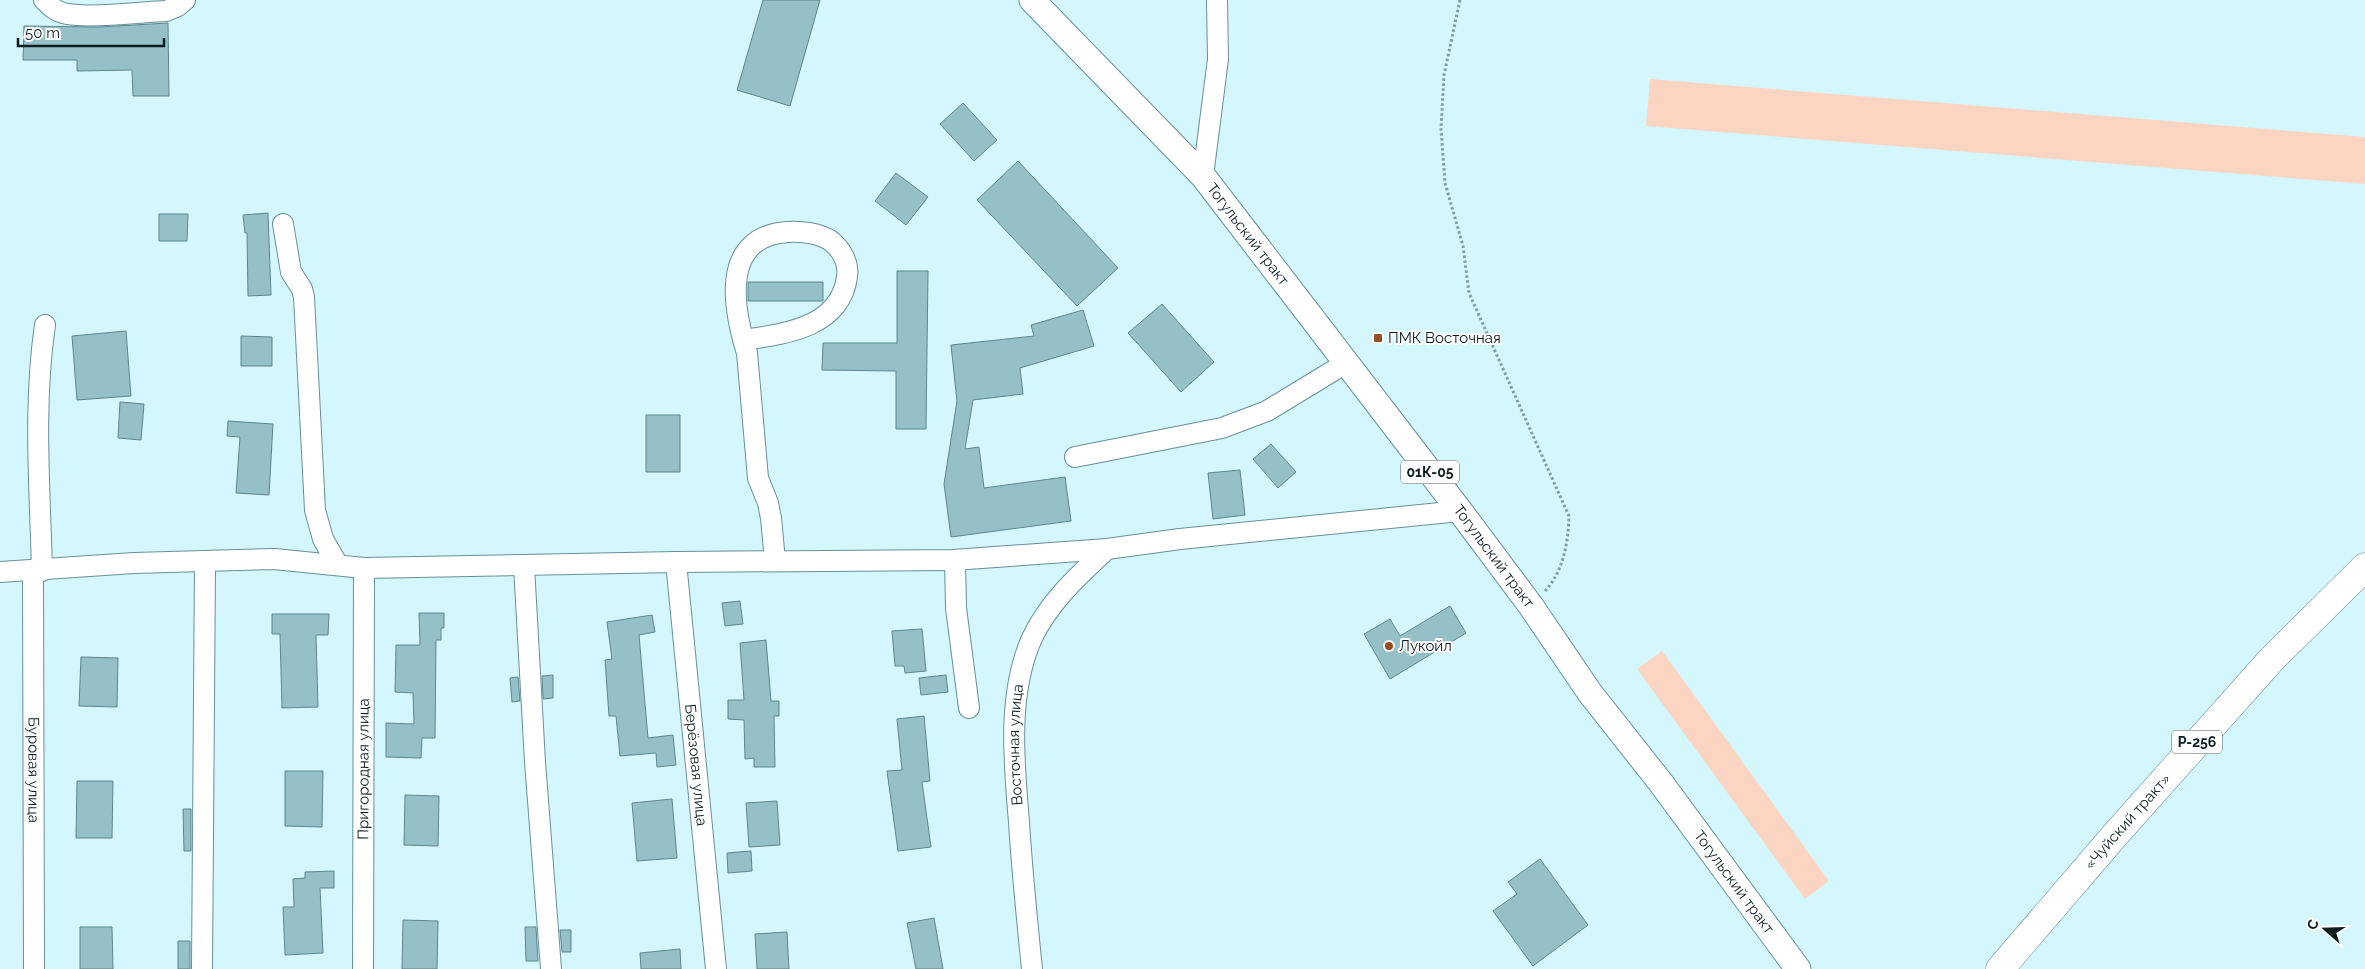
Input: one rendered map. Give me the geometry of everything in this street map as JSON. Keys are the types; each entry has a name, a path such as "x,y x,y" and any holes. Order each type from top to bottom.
{"highway":[{"name":"«Чуйский тракт»","path":"2000,969 2039,926 2115,835 2271,660 2365,567"},
{"name":"«Чуйский тракт»","path":"2022,969 2039,926"}],"main road":[{"name":"Тогульский тракт","path":"1032,0 1203,176 1460,511 1531,606 1590,693 1661,783 1798,969"}],"street":[{"path":"44,0 52,8 64,13 81,15 166,11 178,6 185,0"},
{"path":"1203,176 1218,59 1217,0"},
{"path":"283,224 291,272 302,289 304,297 315,510 323,539 338,565"},
{"path":"743,340 789,333 828,315 838,305 845,291 848,275 842,252 830,240 810,233 773,233 758,239 747,251 734,284 734,302 743,340 747,353 758,478 768,503 775,561"},
{"name":"Буровая улица","path":"34,969 38,404 39,366 45,325"},
{"path":"1075,457 1222,428 1267,411 1346,363"},
{"path":"0,572 134,564 205,563 274,559 364,568 676,562 955,560 1107,549 1180,539 1460,511"},
{"name":"Восточная улица","path":"1032,969 1016,780 1017,694 1031,639 1044,616 1066,587 1107,549"},
{"path":"955,560 956,608 969,708"},
{"name":"Берёзовая улица","path":"676,562 716,969"},
{"path":"202,969 205,563"},
{"path":"524,566 535,762 551,969"},
{"name":"Пригородная улица","path":"363,969 364,568"}],"path":[{"path":"1460,0 1444,75 1442,129 1445,183 1463,246 1469,293 1569,516 1568,544 1554,581 1531,606"}],"shaded area":[{"path":"1650,79 2365,137 2365,184 1646,126"},
{"path":"1662,651 1829,881 1805,899 1637,669"}],"building":[{"path":"763,0 820,0 790,106 737,90"},
{"path":"168,23 169,96 133,96 132,70 77,71 77,60 23,60 24,26 99,27"},
{"path":"963,103 997,140 974,161 940,124"},
{"path":"1018,161 1118,268 1077,306 977,200"},
{"path":"896,173 928,197 906,225 875,201"},
{"path":"268,213 271,295 248,296 247,233 245,233 243,215"},
{"path":"159,214 188,214 187,241 159,241"},
{"path":"897,271 928,271 926,429 896,429 896,371 822,370 823,343 897,343"},
{"path":"748,282 823,282 823,301 748,301"},
{"path":"1162,304 1214,362 1181,392 1128,333"},
{"path":"1083,310 1094,346 1020,368 1023,394 973,400 965,449 979,447 984,488 1065,477 1071,521 951,537 944,484 957,401 951,345 1034,336 1031,325"},
{"path":"126,331 131,396 77,400 72,336"},
{"path":"241,336 272,337 272,366 241,366"},
{"path":"120,402 144,404 141,440 118,438"},
{"path":"646,415 680,415 680,472 646,472"},
{"path":"228,421 273,424 269,495 236,493 240,437 227,436"},
{"path":"1271,444 1296,472 1278,488 1253,459"},
{"path":"1240,470 1245,515 1213,519 1208,473"},
{"path":"740,601 743,624 725,626 722,603"},
{"path":"1450,606 1466,633 1390,679 1364,634 1390,619 1400,636"},
{"path":"419,613 444,613 444,628 441,628 441,640 436,640 435,738 422,738 421,758 386,757 386,723 414,724 413,693 395,692 396,645 420,645"},
{"path":"272,614 329,614 328,635 316,635 318,707 282,708 280,634 272,634"},
{"path":"652,615 655,632 639,635 648,738 673,735 676,765 657,767 656,753 620,756 616,716 609,716 605,660 612,659 607,622"},
{"path":"922,629 926,671 905,673 904,666 895,666 892,631"},
{"path":"766,640 771,701 779,701 779,716 774,716 775,767 754,767 754,758 745,759 744,720 728,719 728,700 744,700 740,643"},
{"path":"81,657 118,658 117,707 79,706"},
{"path":"553,675 553,698 543,699 542,676"},
{"path":"946,675 948,692 921,695 919,678"},
{"path":"518,677 520,701 512,702 510,678"},
{"path":"924,716 930,781 922,782 931,847 898,851 887,771 902,770 897,719"},
{"path":"285,771 323,771 322,827 285,826"},
{"path":"77,781 113,781 112,838 76,838"},
{"path":"405,795 439,796 438,846 404,845"},
{"path":"672,799 677,858 637,861 632,803"},
{"path":"777,801 780,845 749,847 746,803"},
{"path":"183,809 191,809 191,851 184,851"},
{"path":"751,851 752,871 728,873 727,853"},
{"path":"1540,859 1588,925 1533,966 1493,911 1517,894 1508,882"},
{"path":"334,871 334,888 320,888 323,953 285,955 283,907 294,907 293,879 305,878 305,872"},
{"path":"934,918 943,969 916,969 907,923"},
{"path":"403,920 438,921 437,969 402,969"},
{"path":"80,927 112,927 113,969 80,969"},
{"path":"525,927 536,927 538,961 526,961"},
{"path":"560,930 571,930 571,952 562,952"},
{"path":"787,932 789,969 757,969 755,934"},
{"path":"178,941 190,941 190,969 178,969"},
{"path":"680,949 681,969 641,969 640,953"}],"place":[{"name":"ПМК Восточная","path":"1378,338"},
{"name":"Лукойл","path":"1389,646"}]}
